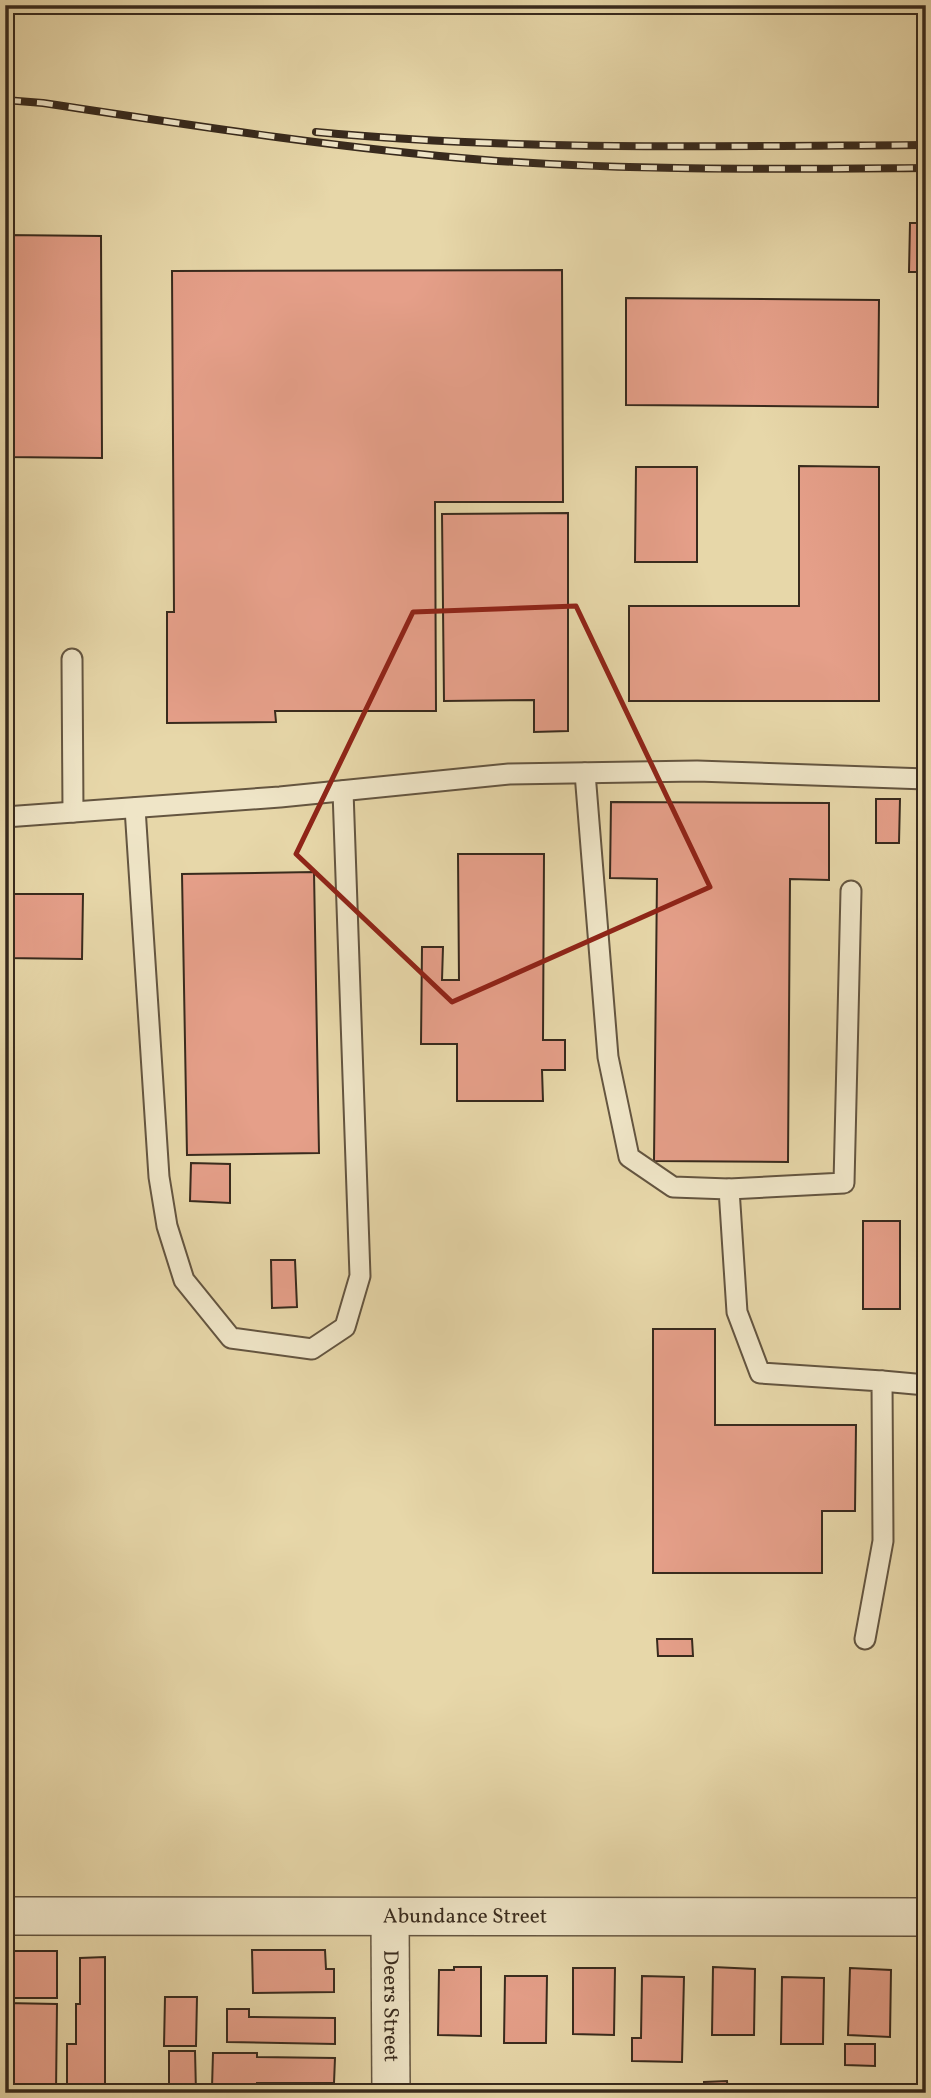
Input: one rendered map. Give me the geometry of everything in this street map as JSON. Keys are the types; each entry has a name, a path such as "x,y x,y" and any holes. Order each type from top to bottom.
{"street":[{"name":"Abundance Street","path":"5,1916 926,1917"},
{"name":"Deers Street","path":"390,1917 391,2093"}],"lane":[{"path":"72,659 73,812"},
{"path":"5,817 343,791 509,774 697,771 926,779"},
{"path":"585,773 608,1057 629,1157 673,1187 729,1189 844,1183 851,891"},
{"path":"135,808 159,1177 167,1226 184,1280 230,1338 312,1349 345,1327 360,1276 343,791"},
{"path":"729,1189 737,1312 760,1373 926,1385"},
{"path":"865,1639 883,1541 882,1381"}],"highlighted area":[{"path":"576,606 710,887 452,1002 296,854 413,612"}],"building":[{"path":"910,223 926,223 926,272 909,272"},
{"path":"5,235 101,236 102,458 5,457"},
{"path":"562,270 563,502 435,502 436,711 275,711 276,722 167,723 167,612 174,612 172,271"},
{"path":"626,298 879,300 878,407 626,405"},
{"path":"799,466 879,467 879,701 629,701 629,606 799,606"},
{"path":"636,467 697,467 697,562 635,562"},
{"path":"568,513 568,731 534,732 534,700 444,701 442,514"},
{"path":"876,799 900,799 899,843 876,843"},
{"path":"611,802 829,803 829,880 790,879 788,1162 654,1161 657,879 610,878"},
{"path":"458,854 544,854 543,1040 565,1040 565,1070 542,1070 543,1101 457,1101 457,1044 421,1044 422,947 443,947 442,980 459,980"},
{"path":"314,872 319,1153 187,1155 182,874"},
{"path":"5,894 83,894 82,959 5,958"},
{"path":"191,1163 230,1164 230,1203 190,1201"},
{"path":"863,1221 900,1221 900,1309 863,1309"},
{"path":"271,1260 295,1260 297,1307 272,1308"},
{"path":"653,1329 715,1329 715,1425 856,1425 855,1511 822,1511 822,1573 653,1573"},
{"path":"657,1639 692,1639 693,1656 658,1656"},
{"path":"252,1950 325,1950 326,1969 334,1969 334,1992 253,1993"},
{"path":"5,1951 57,1951 57,1998 5,1998"},
{"path":"105,1957 105,2093 67,2093 67,2044 76,2044 76,2004 80,2004 80,1958"},
{"path":"454,1967 481,1967 481,2036 438,2035 439,1970 454,1970"},
{"path":"713,1967 755,1969 754,2035 712,2035"},
{"path":"573,1968 615,1968 614,2035 573,2034"},
{"path":"850,1968 891,1970 890,2037 848,2035"},
{"path":"505,1976 547,1976 546,2043 504,2043"},
{"path":"642,1976 684,1977 682,2062 632,2061 632,2038 641,2038"},
{"path":"782,1977 824,1978 823,2044 781,2044"},
{"path":"165,1997 197,1997 196,2046 164,2046"},
{"path":"5,2003 57,2004 56,2093 5,2093"},
{"path":"227,2009 249,2009 249,2017 335,2018 335,2044 227,2042"},
{"path":"845,2044 875,2044 875,2066 845,2065"},
{"path":"169,2051 195,2051 196,2092 169,2092"},
{"path":"213,2053 257,2053 257,2057 335,2058 334,2083 257,2083 257,2089 212,2088"},
{"path":"727,2081 728,2093 704,2093 704,2082"}],"railway":[{"path":"5,100 319,142 485,160 650,168 926,168"},
{"path":"316,132 545,145 926,145"}]}
